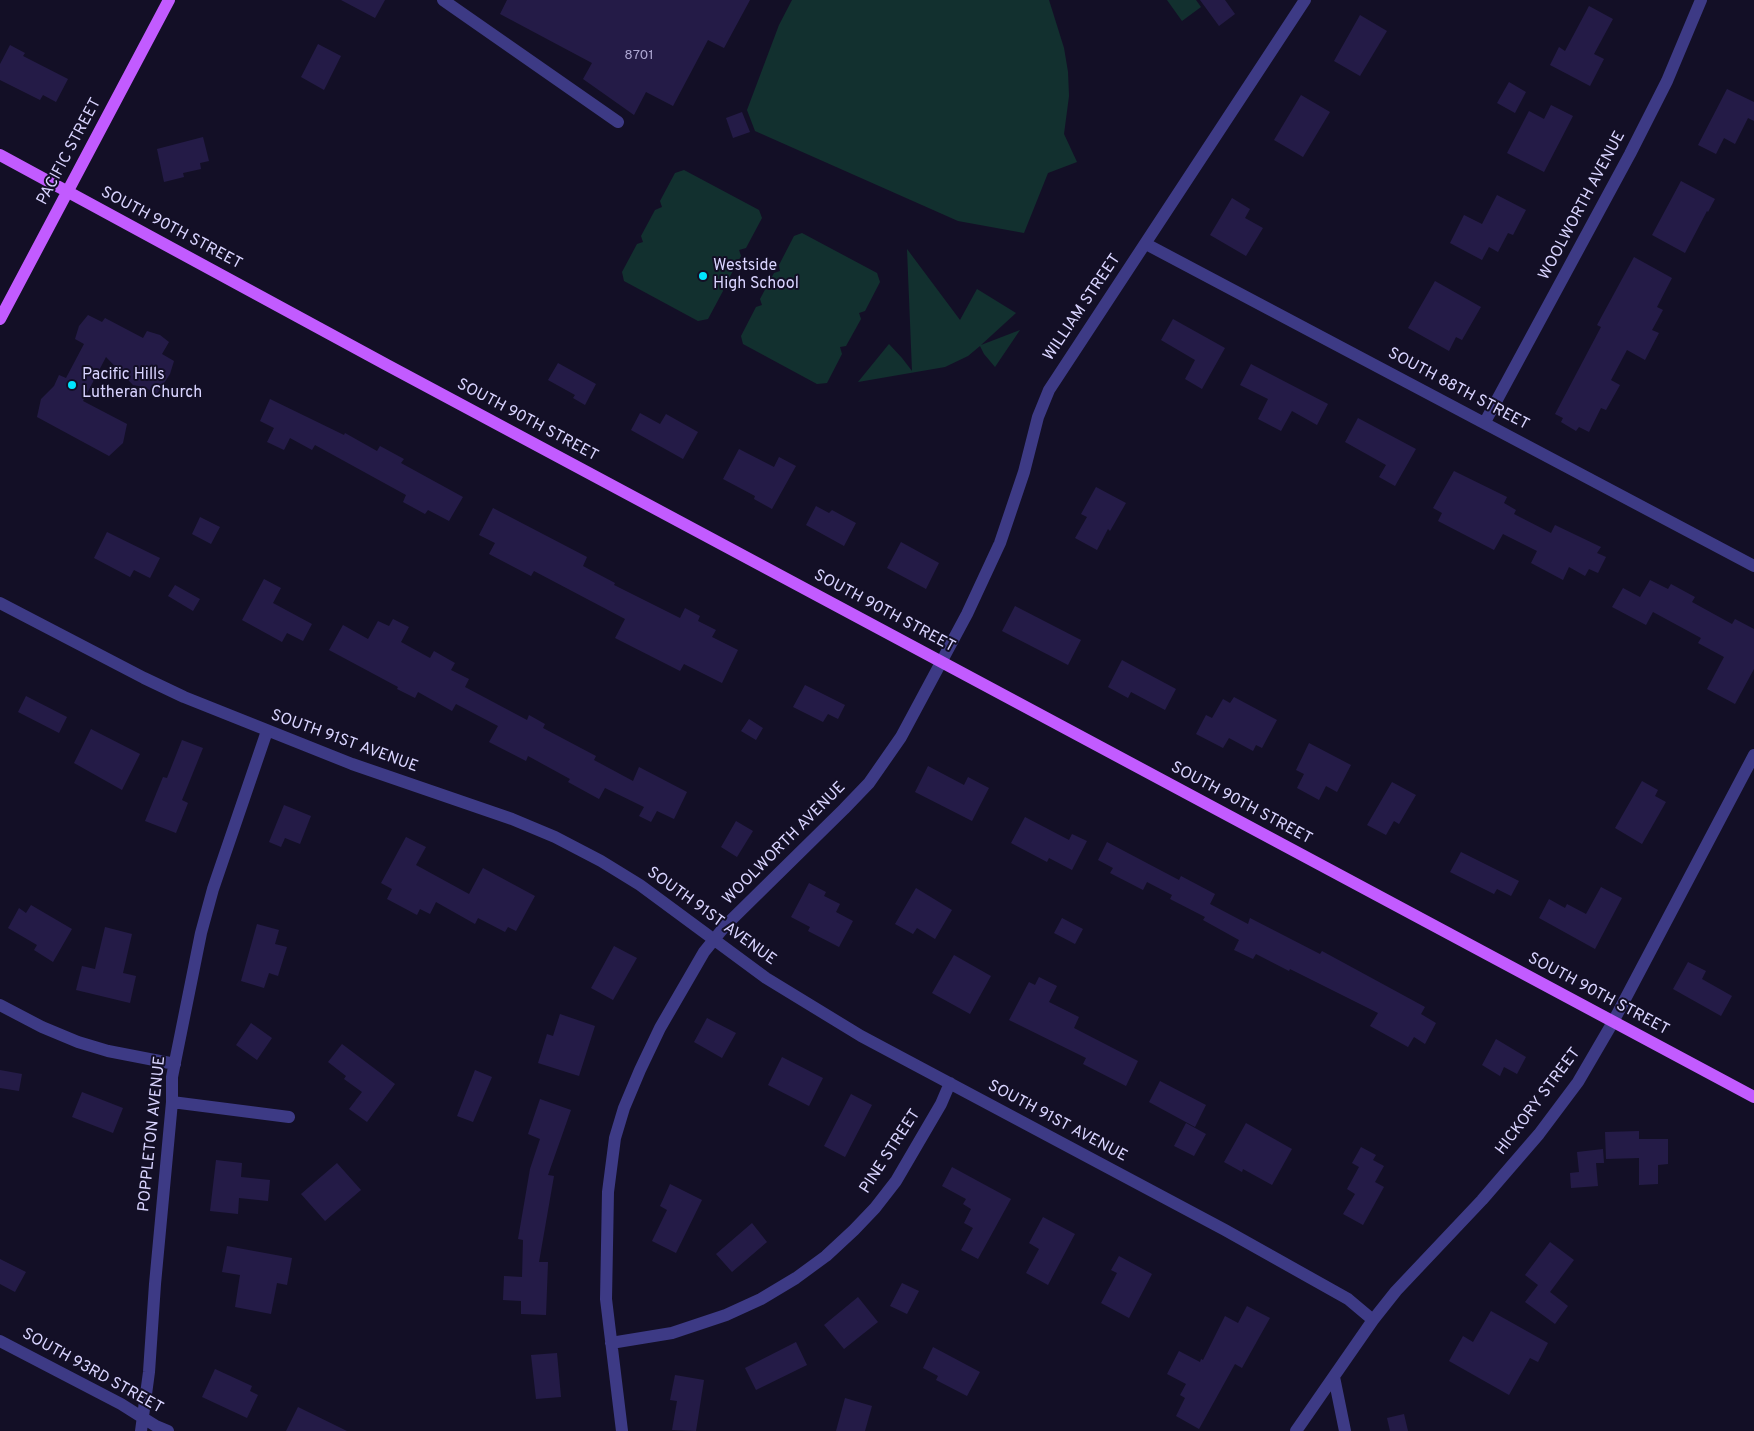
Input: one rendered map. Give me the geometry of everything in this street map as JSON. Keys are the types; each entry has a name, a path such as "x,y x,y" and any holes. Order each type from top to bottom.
{"main road":[{"name":"PACIFIC STREET","path":"0,318 170,0"},
{"name":"SOUTH 90TH STREET","path":"0,155 387,365 1754,1097"}],"street":[{"path":"443,0 618,122"},
{"name":"WILLIAM STREET","path":"942,662 1000,543 1024,472 1038,418 1049,390 1305,0"},
{"name":"WOOLWORTH AVENUE","path":"1485,422 1630,154 1667,81 1701,0"},
{"name":"SOUTH 88TH STREET","path":"1146,244 1754,566"},
{"name":"SOUTH 91ST AVENUE","path":"0,603 144,678 267,731 352,764 512,819 556,837 640,885 766,978 861,1036 1250,1243 1348,1299 1373,1320"},
{"name":"WOOLWORTH AVENUE","path":"622,1431 606,1299 606,1244 608,1192 615,1138 630,1093 660,1028 704,952 725,926 844,810 869,783 901,737 942,662"},
{"name":"POPPLETON AVENUE","path":"141,1431 149,1372 172,1102 172,1077 201,933 213,889 267,731"},
{"name":"HICKORY STREET","path":"1296,1431 1373,1320 1396,1291 1482,1200 1539,1134 1578,1082 1613,1022 1754,754"},
{"path":"0,1005 42,1027 78,1042 108,1051 175,1064"},
{"name":"PINE STREET","path":"610,1343 672,1332 726,1315 761,1299 826,1256 875,1208 896,1181 941,1104 950,1083"},
{"path":"172,1102 289,1117"},
{"name":"SOUTH 93RD STREET","path":"0,1340 168,1431"},
{"path":"1334,1377 1345,1431"}],"green space":[{"path":"792,0 1049,0 1064,48 1068,72 1069,96 1064,134 1077,162 1048,173 1024,233 958,221 755,131 747,110 779,25"},
{"path":"1167,0 1196,0 1201,7 1182,21"},
{"path":"684,170 759,210 762,218 746,248 739,250 741,256 727,282 721,284 723,291 708,319 698,321 624,281 622,272 637,244 643,242 641,236 655,210 662,207 660,201 675,173"},
{"path":"802,233 877,273 880,282 865,311 859,313 861,319 846,346 840,347 842,354 827,383 817,384 743,344 741,336 756,307 762,305 760,299 774,273 780,271 779,265 794,236"},
{"path":"907,249 960,320 977,289 1016,313 981,345 1020,330 995,367 980,346 968,356 945,367 858,382 889,344 912,371"}],"building":[{"path":"341,0 385,0 375,18"},
{"path":"507,0 750,0 724,48 708,40 673,106 646,92 634,115 583,79 592,63 500,14"},
{"path":"1200,0 1225,0 1235,14 1219,26"},
{"path":"1589,6 1613,19 1594,54 1604,59 1590,86 1550,65 1559,47 1565,51"},
{"path":"1360,15 1387,31 1360,76 1334,61"},
{"path":"318,44 341,56 324,90 301,77"},
{"path":"10,45 25,53 23,56 68,79 56,102 43,95 40,100 0,80 0,64"},
{"path":"1509,82 1526,92 1515,113 1497,103"},
{"path":"1727,89 1754,102 1754,121 1748,118 1735,144 1724,138 1716,154 1698,145"},
{"path":"1301,95 1330,112 1303,157 1274,140"},
{"path":"1551,105 1573,116 1544,172 1507,153 1529,111 1544,119"},
{"path":"742,112 750,132 733,138 726,118"},
{"path":"203,137 209,161 200,163 201,169 183,173 184,177 164,182 157,149"},
{"path":"1681,181 1715,199 1685,253 1652,235"},
{"path":"1497,195 1526,210 1513,235 1508,233 1498,252 1489,247 1482,260 1450,243 1464,215 1482,224"},
{"path":"1232,198 1250,209 1245,218 1263,228 1246,256 1210,235"},
{"path":"1634,257 1672,278 1657,307 1663,310 1652,330 1659,333 1645,360 1627,350 1611,380 1620,385 1606,410 1601,408 1589,432 1579,427 1576,431 1561,422 1563,418 1555,414 1601,327 1597,325"},
{"path":"1435,281 1481,307 1462,340 1456,337 1449,351 1408,328"},
{"name":"Pacific Hills Lutheran Church","path":"88,315 102,322 105,318 143,338 147,331 160,335 169,342 162,354 174,361 170,374 157,394 144,387 133,385 106,357 83,401 127,424 123,443 109,456 37,417 41,399 54,386 59,375 66,378 84,344 75,339 79,326"},
{"path":"1173,319 1225,348 1202,389 1185,379 1195,360 1161,340"},
{"path":"558,363 596,384 585,405 573,398 575,395 548,380"},
{"path":"1251,364 1328,404 1317,425 1292,411 1281,431 1258,419 1268,399 1240,385"},
{"path":"270,399 344,435 345,433 377,451 380,446 404,459 401,463 463,497 449,521 428,510 425,514 403,502 406,495 315,445 312,450 290,438 284,450 267,442 274,428 260,421"},
{"path":"640,413 660,424 666,414 698,432 683,459 631,430"},
{"path":"1358,418 1416,449 1395,486 1379,477 1386,465 1345,442"},
{"path":"739,449 774,467 779,457 796,466 772,509 754,499 755,496 723,479"},
{"path":"1454,471 1507,497 1504,503 1516,510 1514,514 1551,533 1555,525 1601,547 1597,553 1606,557 1598,573 1589,569 1585,576 1569,567 1563,580 1531,563 1537,551 1503,534 1494,550 1438,521 1442,513 1433,508"},
{"path":"1096,487 1126,503 1110,531 1108,529 1097,550 1075,538 1087,517 1081,514"},
{"path":"816,506 829,513 832,510 856,523 844,546 806,525"},
{"path":"493,508 587,557 583,566 615,583 614,585 680,618 685,608 700,616 698,621 716,630 712,637 738,650 722,683 684,664 680,671 615,638 625,619 534,571 531,576 489,554 495,543 479,535"},
{"path":"200,517 220,527 211,544 192,534"},
{"path":"107,532 160,558 150,578 134,570 130,577 94,558"},
{"path":"901,542 939,563 926,589 887,568"},
{"path":"264,579 281,588 273,603 312,624 303,641 287,633 282,642 242,620"},
{"path":"1650,580 1668,589 1671,584 1695,597 1692,602 1732,624 1735,619 1754,629 1754,669 1735,704 1707,689 1724,657 1698,643 1701,638 1653,612 1646,625 1612,607 1623,588 1640,597"},
{"path":"175,585 200,599 193,611 168,596"},
{"path":"1015,606 1081,640 1068,665 1002,631"},
{"path":"393,619 409,627 401,642 430,658 434,651 455,663 451,670 469,679 465,687 527,720 529,715 545,724 543,728 596,756 594,760 633,781 639,767 687,792 674,819 657,811 651,822 639,816 644,807 605,788 599,799 568,782 570,779 528,756 526,761 489,742 498,726 456,704 452,711 418,692 415,698 329,650 343,625 368,639 378,621 389,626"},
{"path":"1122,660 1176,689 1165,710 1131,692 1128,698 1108,687"},
{"path":"805,685 845,705 838,719 828,714 823,722 793,707"},
{"path":"26,696 67,717 59,733 18,712"},
{"path":"1234,697 1277,720 1262,748 1256,745 1253,751 1229,738 1223,748 1196,734 1206,715 1212,718 1223,699 1230,703"},
{"path":"749,719 763,728 756,740 741,731"},
{"path":"91,729 140,754 122,790 74,763"},
{"path":"182,740 203,748 182,800 188,803 176,833 145,821 163,777 167,778"},
{"path":"1309,743 1351,765 1337,792 1326,786 1319,800 1297,788 1304,774 1296,770"},
{"path":"928,766 964,785 968,777 989,788 972,821 915,792"},
{"path":"1642,781 1658,790 1655,796 1666,802 1642,844 1615,828"},
{"path":"1392,782 1416,795 1399,824 1394,821 1386,835 1367,825"},
{"path":"284,805 311,816 300,844 285,838 281,847 269,842"},
{"path":"1025,817 1069,840 1072,834 1087,841 1072,870 1049,858 1047,862 1011,843"},
{"path":"736,821 753,831 737,857 721,847"},
{"path":"406,837 426,847 416,865 469,894 483,868 535,896 516,931 508,927 505,932 478,918 475,924 436,902 430,914 420,909 417,915 387,899 392,889 381,883"},
{"path":"1107,842 1179,880 1181,876 1215,894 1210,904 1248,924 1250,918 1320,954 1322,951 1425,1007 1421,1014 1436,1023 1425,1044 1414,1037 1408,1047 1370,1026 1378,1013 1256,954 1253,959 1234,950 1239,940 1203,920 1205,917 1170,899 1172,895 1147,882 1143,890 1110,873 1113,868 1098,860"},
{"path":"1461,852 1519,881 1511,896 1497,889 1494,894 1450,872"},
{"path":"809,883 826,892 824,896 840,904 836,912 853,921 839,947 808,931 810,927 791,917"},
{"path":"1601,887 1622,898 1595,949 1539,918 1549,899 1565,908 1567,904 1586,914"},
{"path":"916,888 952,910 935,939 917,928 913,934 895,924"},
{"path":"31,905 72,929 53,962 34,950 37,945 8,928 19,908 26,913"},
{"path":"1062,918 1083,929 1075,944 1054,933"},
{"path":"257,924 279,930 275,944 287,947 278,976 269,973 264,988 241,981"},
{"path":"105,927 132,934 123,973 136,976 130,1003 76,990 82,966 95,969"},
{"path":"614,946 637,958 613,1000 591,988"},
{"path":"954,955 991,976 970,1014 932,993"},
{"path":"1688,962 1706,971 1702,979 1732,996 1721,1016 1673,989"},
{"path":"1039,977 1057,986 1049,1002 1079,1017 1074,1028 1138,1061 1126,1086 1083,1064 1086,1058 1009,1020 1029,982 1035,985"},
{"path":"560,1014 595,1026 579,1076 538,1063 547,1034 553,1036"},
{"path":"707,1018 736,1033 722,1058 694,1042"},
{"path":"251,1023 272,1038 257,1060 236,1045"},
{"path":"1496,1039 1526,1057 1517,1074 1504,1067 1500,1076 1482,1065"},
{"path":"342,1044 395,1084 367,1122 349,1109 362,1092 344,1079 346,1076 328,1062"},
{"path":"782,1057 823,1078 809,1106 768,1085"},
{"path":"0,1070 22,1074 19,1091 0,1088"},
{"path":"475,1070 492,1077 473,1122 457,1116"},
{"path":"1160,1081 1206,1105 1195,1127 1149,1102"},
{"path":"82,1092 123,1108 113,1133 72,1117"},
{"path":"851,1094 872,1105 845,1157 824,1146"},
{"path":"540,1099 571,1110 548,1175 554,1176 539,1262 548,1262 546,1315 521,1314 521,1301 503,1300 504,1276 522,1277 523,1240 518,1239 530,1169 540,1139 528,1134"},
{"path":"1186,1123 1206,1134 1194,1156 1174,1146"},
{"path":"1246,1123 1292,1149 1272,1185 1243,1169 1242,1172 1224,1162"},
{"path":"1639,1131 1639,1139 1668,1139 1668,1164 1658,1165 1658,1184 1639,1185 1639,1158 1606,1159 1605,1132"},
{"path":"1361,1147 1376,1155 1373,1160 1384,1166 1375,1182 1384,1187 1363,1225 1343,1214 1355,1194 1347,1189 1359,1167 1352,1163"},
{"path":"1603,1149 1604,1163 1596,1163 1598,1186 1571,1188 1570,1173 1579,1172 1577,1152"},
{"path":"216,1160 242,1163 241,1177 270,1180 268,1201 239,1198 238,1214 210,1211"},
{"path":"337,1163 361,1190 325,1221 301,1194"},
{"path":"952,1167 1011,1199 978,1259 961,1250 973,1228 964,1223 971,1209 963,1204 966,1199 942,1186"},
{"path":"670,1184 702,1200 676,1253 652,1241 667,1210 660,1206"},
{"path":"1043,1217 1075,1234 1048,1285 1026,1273 1039,1249 1029,1243"},
{"path":"752,1223 767,1242 732,1272 716,1254"},
{"path":"1550,1242 1574,1260 1550,1292 1568,1306 1555,1324 1525,1302 1538,1285 1525,1275"},
{"path":"227,1246 292,1258 287,1285 277,1283 271,1314 235,1307 240,1275 222,1272"},
{"path":"1119,1256 1152,1274 1129,1318 1101,1303 1117,1273 1111,1270"},
{"path":"0,1259 26,1272 15,1292 0,1284"},
{"path":"902,1283 919,1291 907,1314 890,1306"},
{"path":"858,1297 878,1322 844,1349 824,1325"},
{"path":"1247,1306 1270,1318 1242,1368 1235,1364 1199,1429 1176,1416 1185,1398 1180,1395 1186,1384 1167,1374 1179,1351 1200,1362 1201,1359 1203,1360 1225,1316 1238,1323"},
{"path":"1491,1311 1548,1343 1538,1362 1530,1358 1509,1395 1449,1361 1463,1336 1473,1342"},
{"path":"796,1342 807,1365 756,1390 745,1368"},
{"path":"933,1347 980,1372 967,1396 936,1380 938,1376 923,1368"},
{"path":"557,1353 561,1397 536,1399 531,1355"},
{"path":"215,1369 252,1386 250,1391 258,1395 247,1418 202,1397"},
{"path":"675,1375 704,1380 696,1431 672,1430 677,1401 670,1400"},
{"path":"845,1398 872,1406 865,1431 836,1431"},
{"path":"298,1407 347,1431 286,1431"},
{"path":"1404,1414 1408,1431 1390,1431 1387,1418"}],"place":[{"name":"Westside High School","path":"703,276"},
{"name":"Pacific Hills Lutheran Church","path":"72,385"}]}
